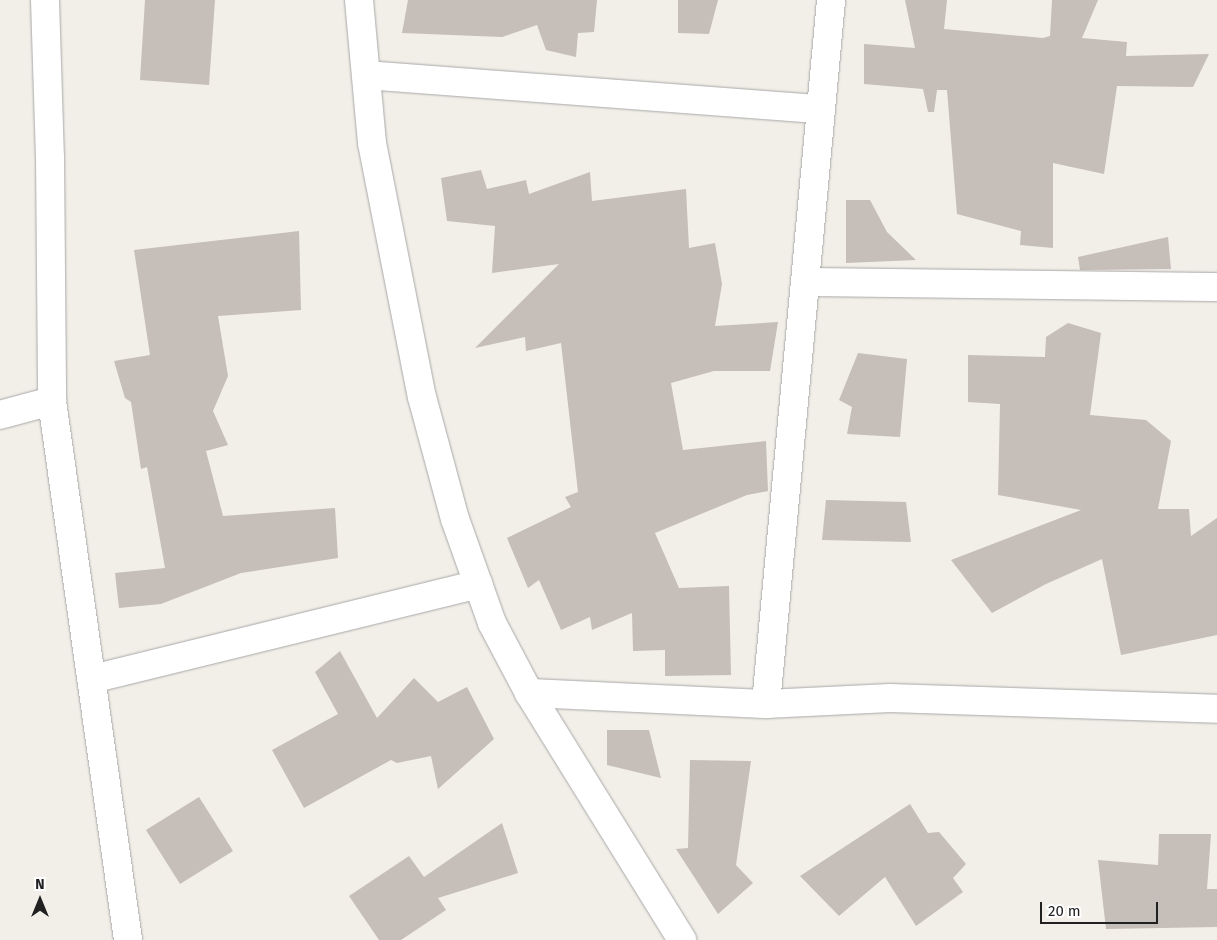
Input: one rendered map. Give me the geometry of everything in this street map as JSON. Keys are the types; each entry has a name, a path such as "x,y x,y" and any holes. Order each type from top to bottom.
{"street":[{"path":"45,0 50,157 52,401 128,940"},
{"path":"359,0 372,142 422,397 456,519 492,624 530,693 682,940"},
{"path":"766,704 831,0"},
{"path":"366,75 820,109"},
{"path":"805,282 1217,287"},
{"path":"0,415 52,401"},
{"path":"92,680 479,584"},
{"path":"530,693 766,704 890,698 1217,709"}],"building":[{"path":"145,0 215,0 209,85 140,80"},
{"path":"408,0 597,0 594,32 578,33 576,57 546,50 537,25 502,37 402,33"},
{"path":"678,0 718,0 709,34 678,33"},
{"path":"905,0 947,0 944,29 1043,38 1050,36 1052,0 1098,0 1082,38 1127,42 1126,56 1209,54 1193,87 1117,86 1104,174 1053,163 1053,248 1020,245 1021,231 957,214 947,90 937,90 934,112 928,112 923,89 864,84 864,44 915,48"},
{"path":"481,170 487,189 526,180 529,194 590,172 592,201 686,189 689,248 715,243 722,284 715,326 778,322 770,371 714,371 671,383 683,450 766,441 768,491 747,495 655,533 679,588 729,586 731,675 665,676 665,650 633,651 632,613 592,630 590,617 561,630 539,580 528,588 507,538 571,507 565,497 578,492 561,343 526,351 525,337 475,348 559,264 492,273 495,226 447,221 441,178"},
{"path":"846,200 870,200 887,232 916,260 846,263"},
{"path":"299,231 301,310 218,316 228,376 213,411 228,445 206,451 223,516 335,508 338,558 241,573 161,604 119,608 115,573 165,568 147,467 141,469 131,402 125,398 114,361 150,355 134,250"},
{"path":"1168,237 1171,269 1080,270 1078,257"},
{"path":"1068,323 1101,333 1090,415 1146,420 1171,441 1158,509 1189,509 1191,536 1217,518 1217,635 1121,655 1102,559 1046,584 992,613 951,560 1081,510 998,495 1000,404 968,402 968,355 1045,357 1046,337"},
{"path":"858,353 907,359 900,437 847,434 852,407 839,400"},
{"path":"826,500 906,502 911,542 822,540"},
{"path":"340,651 377,718 414,678 438,702 467,687 494,739 438,789 431,756 397,763 391,760 304,808 272,750 338,714 315,672"},
{"path":"607,730 649,730 661,778 607,765"},
{"path":"690,760 751,761 736,865 753,883 718,914 676,849 688,848"},
{"path":"199,797 233,851 180,884 146,830"},
{"path":"910,804 928,833 939,832 966,864 953,878 963,892 916,926 885,877 839,916 800,876"},
{"path":"502,823 518,873 438,898 446,910 401,940 379,940 349,896 409,856 424,877"},
{"path":"1159,834 1211,834 1207,889 1217,889 1217,927 1106,929 1098,860 1158,865"}]}
